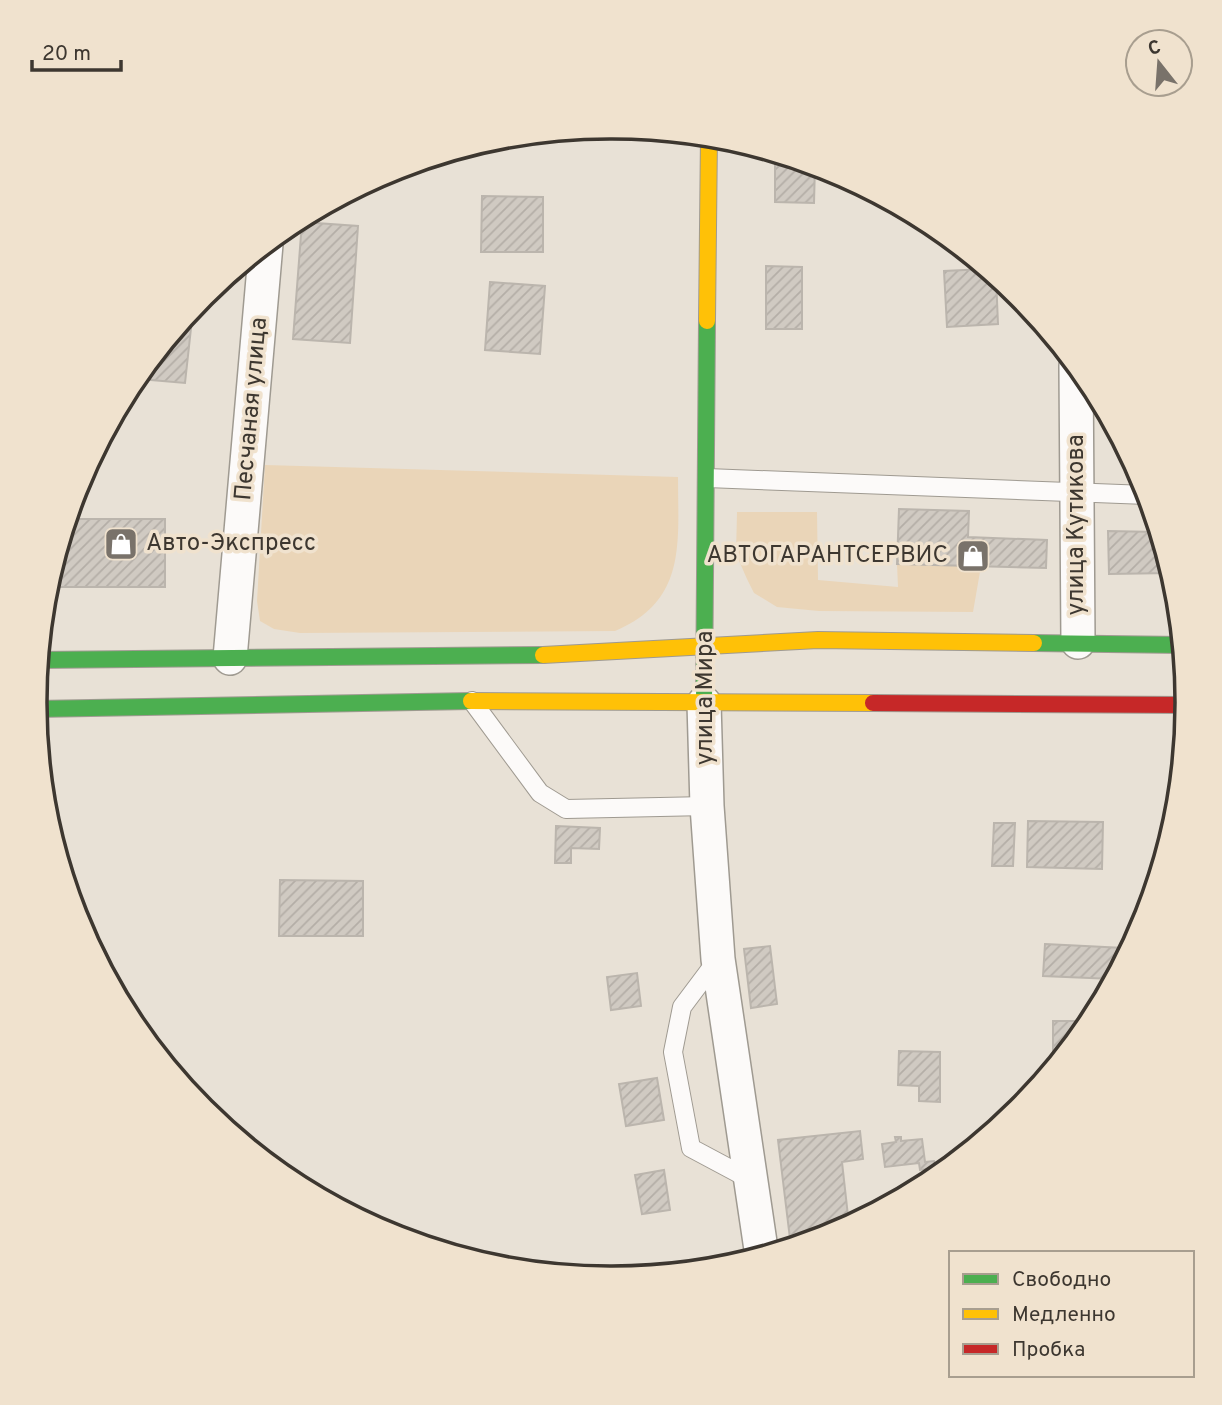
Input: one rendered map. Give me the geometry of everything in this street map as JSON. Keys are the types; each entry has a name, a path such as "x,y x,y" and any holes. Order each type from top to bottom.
{"main road":[{"name":"улица Мира","path":"704,703 709,148"},
{"path":"49,660 562,655 818,640 1172,645"},
{"path":"47,709 472,701 1175,705"}],"street":[{"name":"Песчаная улица","path":"230,657 265,258"},
{"name":"улица Кутикова","path":"1076,384 1078,642"},
{"name":"улица Мира","path":"704,703 707,806 718,959 761,1246"}],"lane":[{"path":"707,478 1135,494"},
{"path":"472,701 540,793 566,809 707,806"},
{"path":"718,959 682,1007 673,1052 691,1148 751,1181"}],"shaded area":[{"path":"265,465 678,477 678,525 674,568 667,586 655,604 615,631 300,633 274,629 260,621 257,601"},
{"path":"737,512 817,512 818,580 898,587 897,564 981,566 973,612 819,611 777,607 754,593 736,554"}],"building":[{"path":"775,164 815,177 814,203 775,202"},
{"path":"482,196 543,197 543,252 481,252"},
{"path":"315,223 358,226 350,343 293,339 301,232"},
{"path":"766,266 802,267 802,329 766,329"},
{"path":"972,270 997,292 998,324 947,327 944,271"},
{"path":"490,282 545,286 540,354 485,350"},
{"path":"191,326 185,383 149,380"},
{"path":"899,509 969,511 968,537 1047,540 1046,568 897,564"},
{"path":"78,519 165,519 165,587 59,587"},
{"path":"1108,531 1148,532 1160,573 1109,574"},
{"path":"1028,821 1103,822 1102,869 1027,867"},
{"path":"994,823 1015,823 1013,866 992,866"},
{"path":"556,826 600,828 599,849 571,848 571,863 555,863"},
{"path":"280,880 363,881 363,936 279,936"},
{"path":"1045,944 1119,948 1102,979 1043,976"},
{"path":"770,946 777,1004 751,1008 744,949"},
{"path":"637,973 641,1006 611,1010 607,977"},
{"path":"1053,1021 1076,1021 1058,1046 1053,1052"},
{"path":"899,1051 940,1052 940,1102 919,1101 919,1086 898,1085"},
{"path":"657,1078 664,1120 626,1126 619,1084"},
{"path":"860,1131 863,1159 842,1162 848,1214 790,1237 778,1140"},
{"path":"895,1137 901,1137 901,1141 922,1139 925,1162 934,1161 934,1164 920,1170 919,1163 885,1167 882,1144 896,1142"},
{"path":"664,1170 670,1210 642,1214 635,1175"}],"traffic: fast":[{"path":"704,703 707,321"},
{"path":"1034,643 1172,645"},
{"path":"49,660 543,655"},
{"path":"47,709 471,701"}],"traffic: slow":[{"path":"707,321 709,148"},
{"path":"543,655 818,640 1034,643"},
{"path":"471,701 873,703"}],"traffic: jam":[{"path":"873,703 1175,705"}],"place":[{"name":"Авто-Экспресс","path":"121,544"},
{"name":"АВТОГАРАНТСЕРВИС","path":"973,556"}]}
